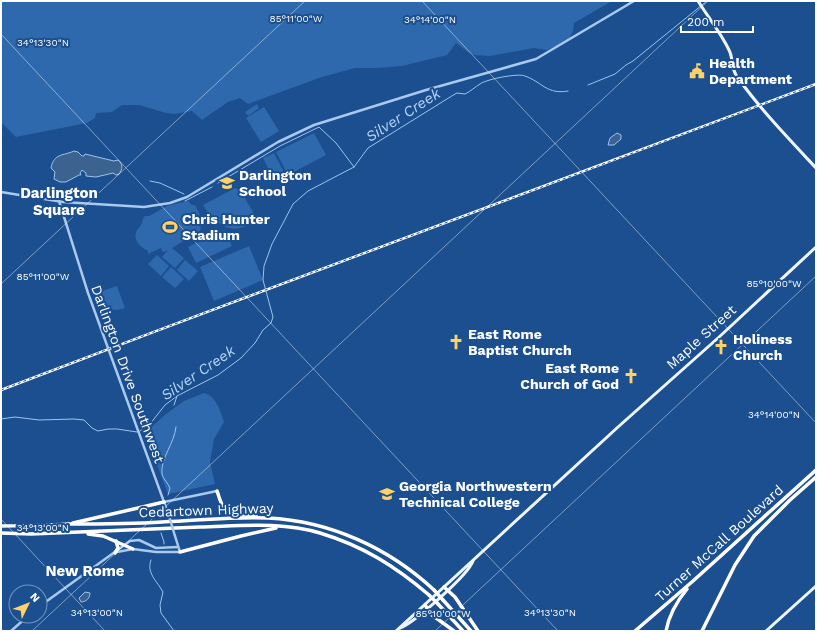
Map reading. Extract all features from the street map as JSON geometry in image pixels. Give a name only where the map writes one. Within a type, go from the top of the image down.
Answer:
[{"type":"highway","name":"Turner McCall Boulevard","points":[[635,631],[816,470]]},
{"type":"highway","name":"Turner McCall Boulevard","points":[[702,631],[735,565],[759,530],[816,477]]},
{"type":"highway","points":[[217,491],[222,506],[231,512],[267,518]]},
{"type":"highway","points":[[66,524],[164,502]]},
{"type":"highway","name":"Cedartown Highway","points":[[1,526],[267,518],[301,521],[322,526],[357,539],[371,545],[402,563],[434,590],[472,631]]},
{"type":"highway","name":"Cedartown Highway","points":[[1,533],[30,534],[253,525],[300,528],[347,542],[367,551],[394,567],[431,596],[463,631]]},
{"type":"highway","points":[[180,552],[283,527]]},
{"type":"highway","points":[[81,532],[103,536],[133,549]]},
{"type":"highway","points":[[114,553],[118,545],[115,540]]},
{"type":"highway","points":[[666,631],[671,615],[681,597],[703,572]]},
{"type":"highway","points":[[444,587],[455,597],[478,631]]},
{"type":"highway","points":[[705,631],[719,598]]},
{"type":"highway","points":[[426,606],[432,615],[454,631]]},
{"type":"main road","points":[[698,1],[729,50],[732,60],[731,66],[737,78],[816,168]]},
{"type":"main road","name":"Maple Street","points":[[473,561],[816,247]]},
{"type":"main road","points":[[426,606],[431,596],[444,587],[473,561]]},
{"type":"main road","points":[[396,631],[448,590],[473,561]]},
{"type":"main road","points":[[766,631],[816,586]]},
{"type":"street","points":[[1,192],[59,201],[144,207],[170,203],[187,197],[278,142],[314,125],[536,59],[634,1]]},
{"type":"street","name":"Darlington Drive Southwest","points":[[59,201],[88,293],[168,513],[180,552]]},
{"type":"street","points":[[164,502],[217,491]]},
{"type":"street","points":[[48,600],[132,541],[139,540],[156,548],[178,547]]},
{"type":"street","points":[[114,553],[133,549],[156,552],[180,552]]},
{"type":"street","points":[[10,631],[18,624]]},
{"type":"shaded area","points":[[1,1],[612,1],[574,23],[573,31],[569,40],[547,50],[534,48],[490,56],[474,55],[456,43],[447,55],[402,66],[355,68],[322,77],[248,104],[240,98],[228,102],[202,120],[192,111],[174,114],[139,105],[122,105],[112,112],[96,113],[95,118],[87,123],[16,137],[1,122]]},
{"type":"shaded area","points":[[257,104],[259,108],[248,116],[245,112]]},
{"type":"shaded area","points":[[264,107],[279,131],[261,142],[246,118]]},
{"type":"shaded area","points":[[314,133],[326,155],[288,175],[276,152]]},
{"type":"shaded area","points":[[617,133],[621,135],[621,139],[614,145],[608,145],[610,138]]},
{"type":"shaded area","points":[[74,151],[78,152],[82,156],[85,154],[114,161],[118,160],[122,165],[121,170],[119,174],[116,175],[113,173],[96,177],[86,176],[86,173],[82,170],[80,173],[81,175],[66,182],[60,182],[54,179],[55,172],[51,168],[54,160],[57,157]]},
{"type":"shaded area","points":[[274,153],[286,176],[275,182],[263,158]]},
{"type":"shaded area","points":[[235,188],[240,190],[256,217],[254,218],[255,221],[247,226],[232,229],[219,224],[213,219],[203,205]]},
{"type":"shaded area","name":"Chris Hunter Stadium","points":[[188,201],[192,205],[195,205],[201,217],[198,222],[201,228],[200,231],[172,248],[184,258],[175,268],[162,257],[168,250],[163,252],[161,248],[148,254],[148,251],[138,243],[135,237],[137,229],[142,224],[145,216],[149,216],[167,206]]},
{"type":"shaded area","points":[[224,230],[232,246],[196,263],[188,247]]},
{"type":"shaded area","points":[[249,246],[263,280],[214,301],[200,267]]},
{"type":"shaded area","points":[[157,255],[169,266],[161,276],[148,264]]},
{"type":"shaded area","points":[[185,260],[198,271],[189,281],[177,270]]},
{"type":"shaded area","points":[[171,267],[184,279],[175,288],[162,277]]},
{"type":"shaded area","points":[[117,286],[125,308],[115,310],[107,308],[100,302],[96,293]]},
{"type":"shaded area","points":[[204,393],[215,400],[224,422],[214,439],[210,462],[215,484],[168,494],[145,433],[166,414],[184,401]]},
{"type":"shaded area","points":[[85,592],[90,593],[89,597],[81,602],[79,598]]},
{"type":"waterway","name":"Silver Creek","points":[[588,85],[615,74],[707,1]]},
{"type":"waterway","name":"Silver Creek","points":[[140,431],[150,424],[165,405],[177,396],[218,375],[241,358],[255,343],[263,330],[271,323],[273,317],[263,280],[264,266],[272,244],[293,204],[308,191],[354,167],[368,148],[455,94],[465,94],[478,85],[489,80],[521,75],[550,90],[561,92],[568,91]]},
{"type":"waterway","points":[[218,183],[280,146],[319,127],[336,143],[354,167]]},
{"type":"waterway","points":[[150,181],[160,183],[184,194]]},
{"type":"waterway","points":[[185,201],[212,187]]},
{"type":"waterway","name":"Silver Creek","points":[[174,405],[177,396]]},
{"type":"waterway","name":"Silver Creek","points":[[1,419],[15,417],[39,420],[74,419],[84,420],[92,428],[98,431],[117,429],[137,432]]},
{"type":"waterway","points":[[168,495],[170,488],[162,474],[162,468],[176,427]]},
{"type":"waterway","points":[[160,518],[161,511]]},
{"type":"waterway","points":[[161,533],[164,544]]},
{"type":"waterway","points":[[151,560],[151,573],[163,592],[160,605],[161,613],[174,631]]},
{"type":"railway","points":[[1,390],[816,84]]},
{"type":"place","name":"Health Department","points":[[697,71]]},
{"type":"place","name":"Darlington School","points":[[227,183]]},
{"type":"place","name":"Chris Hunter Stadium","points":[[170,227]]},
{"type":"place","name":"East Rome Baptist Church","points":[[456,342]]},
{"type":"place","name":"Holiness Church","points":[[721,347]]},
{"type":"place","name":"East Rome Church of God","points":[[631,376]]},
{"type":"place","name":"Georgia Northwestern Technical College","points":[[387,494]]},
{"type":"district","name":"Darlington Square","points":[[59,202]]},
{"type":"district","name":"New Rome","points":[[85,571]]}]
